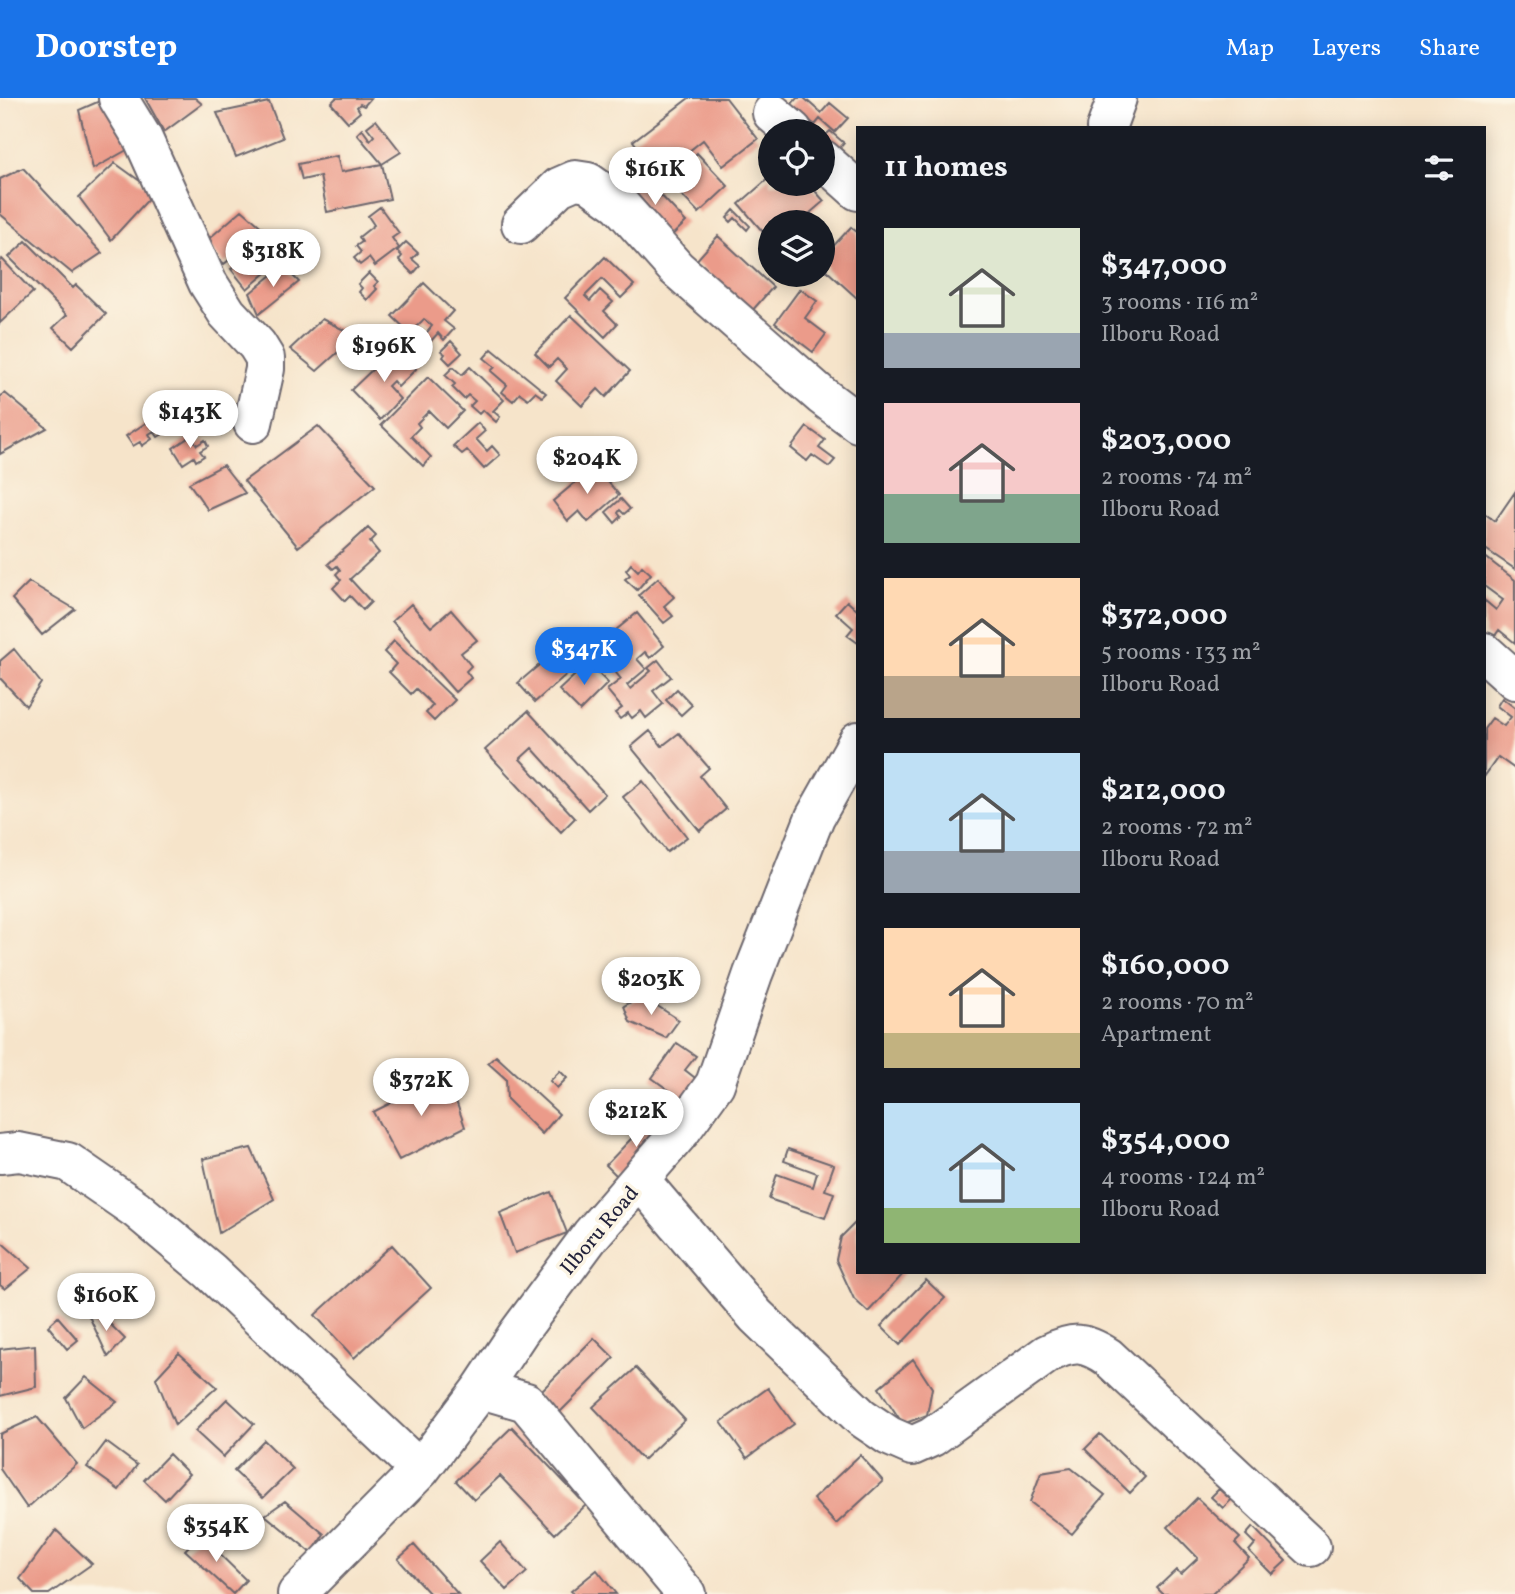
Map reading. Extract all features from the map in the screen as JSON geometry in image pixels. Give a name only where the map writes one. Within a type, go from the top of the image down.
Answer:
[{"type":"street","points":[[118,98],[143,139],[208,283],[227,313],[257,345],[265,358],[253,423]]},
{"type":"street","points":[[1107,126],[1116,98]]},
{"type":"street","points":[[835,171],[856,189]]},
{"type":"street","points":[[521,224],[559,187],[575,180],[587,182],[619,204],[676,268],[822,396],[856,422]]},
{"type":"street","points":[[1486,654],[1515,680]]},
{"type":"street","name":"Ilboru Road","points":[[297,1594],[420,1470],[591,1234],[681,1131],[715,1084],[815,817],[856,745]]},
{"type":"street","points":[[0,1154],[19,1152],[68,1162],[136,1209],[210,1271],[420,1470]]},
{"type":"street","points":[[640,1180],[756,1316],[861,1417],[888,1436],[912,1446],[932,1437],[1046,1354],[1077,1344],[1093,1347],[1108,1357],[1311,1547]]},
{"type":"street","points":[[481,1389],[526,1402],[686,1594]]},
{"type":"building","points":[[145,98],[195,98],[202,104],[164,132]]},
{"type":"building","points":[[336,98],[371,98],[364,106],[360,104],[357,107],[360,112],[348,122],[331,103]]},
{"type":"building","points":[[689,98],[726,98],[758,139],[723,166],[703,140],[659,175],[633,141]]},
{"type":"building","points":[[797,98],[804,98],[821,113],[830,103],[848,118],[835,132],[835,119],[782,115]]},
{"type":"building","points":[[102,100],[134,146],[93,169],[79,110]]},
{"type":"building","points":[[269,102],[283,138],[236,157],[217,113]]},
{"type":"building","points":[[376,120],[401,152],[382,164],[357,134],[362,129],[370,140],[374,136],[367,127]]},
{"type":"building","points":[[835,135],[844,143],[835,154]]},
{"type":"building","points":[[697,153],[728,186],[699,213],[668,181]]},
{"type":"building","points":[[337,156],[341,172],[382,164],[390,199],[327,212],[320,176],[302,180],[298,164]]},
{"type":"building","points":[[115,163],[155,192],[111,240],[79,197]]},
{"type":"building","points":[[23,168],[102,253],[72,273],[0,214],[0,179]]},
{"type":"building","points":[[642,175],[686,222],[668,239],[624,192]]},
{"type":"building","points":[[758,187],[758,196],[820,196],[824,201],[814,210],[758,210],[758,226],[739,204]]},
{"type":"building","points":[[380,207],[399,233],[392,238],[399,248],[375,266],[369,258],[360,265],[354,258],[361,252],[356,246],[362,242],[359,237],[374,225],[368,216]]},
{"type":"building","points":[[242,210],[266,231],[224,264],[205,242]]},
{"type":"building","points":[[734,210],[750,226],[747,230],[735,218],[731,222],[727,218]]},
{"type":"building","points":[[851,227],[856,231],[856,297],[835,278],[835,244]]},
{"type":"building","points":[[718,236],[758,273],[758,287],[773,287],[751,312],[695,262]]},
{"type":"building","points":[[26,241],[73,288],[76,285],[106,314],[73,347],[53,328],[67,315],[9,257]]},
{"type":"building","points":[[406,242],[418,253],[412,259],[420,266],[413,274],[399,260],[402,256],[397,251]]},
{"type":"building","points":[[266,243],[281,260],[247,289],[231,269]]},
{"type":"building","points":[[605,257],[634,285],[621,298],[602,279],[585,296],[590,301],[600,290],[613,302],[604,311],[617,324],[605,337],[565,298]]},
{"type":"building","points":[[2,259],[33,292],[0,323],[0,262]]},
{"type":"building","points":[[283,266],[299,282],[259,314],[250,293]]},
{"type":"building","points":[[369,273],[378,282],[374,286],[377,289],[367,300],[359,292],[362,288],[358,284]]},
{"type":"building","points":[[424,283],[453,311],[444,321],[454,329],[444,340],[438,333],[431,341],[425,335],[432,326],[424,319],[410,333],[392,316]]},
{"type":"building","points":[[800,289],[817,301],[805,318],[826,334],[813,352],[775,323]]},
{"type":"building","points":[[571,315],[630,371],[606,397],[598,389],[582,406],[556,381],[567,369],[557,359],[549,367],[535,353]]},
{"type":"building","points":[[322,319],[356,336],[317,371],[290,349]]},
{"type":"building","points":[[451,341],[462,353],[450,364],[441,351]]},
{"type":"building","points":[[395,348],[416,369],[398,387],[393,381],[388,386],[400,399],[380,420],[351,390]]},
{"type":"building","points":[[492,349],[546,393],[542,397],[535,392],[528,399],[520,393],[513,401],[502,392],[507,385],[491,371],[495,367],[484,358]]},
{"type":"building","points":[[453,367],[462,375],[470,367],[504,400],[493,411],[500,417],[496,422],[483,410],[479,414],[470,406],[475,401],[468,395],[464,399],[452,387],[455,384],[445,375]]},
{"type":"building","points":[[428,377],[463,411],[446,428],[429,411],[417,423],[420,427],[411,436],[431,457],[423,466],[381,425]]},
{"type":"building","points":[[5,393],[47,428],[0,454],[0,397]]},
{"type":"building","points":[[172,406],[179,417],[170,422],[174,427],[158,437],[154,431],[149,434],[152,439],[142,446],[140,442],[133,446],[126,436]]},
{"type":"building","points":[[478,423],[485,431],[476,439],[487,451],[492,446],[500,455],[484,469],[467,450],[462,454],[453,446]]},
{"type":"building","points":[[318,426],[375,486],[298,547],[244,481]]},
{"type":"building","points":[[807,427],[825,440],[819,448],[835,460],[829,467],[812,455],[807,461],[791,448]]},
{"type":"building","points":[[191,436],[197,445],[205,440],[208,446],[200,451],[204,456],[196,461],[194,457],[183,464],[173,448]]},
{"type":"building","points":[[223,465],[245,493],[208,510],[189,483]]},
{"type":"building","points":[[595,466],[619,495],[588,522],[579,511],[568,521],[553,501]]},
{"type":"building","points":[[1515,492],[1515,569],[1486,549],[1486,514],[1495,521]]},
{"type":"building","points":[[621,499],[630,509],[624,514],[620,510],[618,513],[621,517],[615,523],[606,512]]},
{"type":"building","points":[[368,528],[376,536],[370,542],[379,553],[350,579],[371,602],[363,610],[350,596],[345,601],[333,588],[341,580],[336,574],[340,570],[337,566],[333,569],[328,564]]},
{"type":"building","points":[[1486,558],[1515,580],[1515,643],[1499,630],[1492,640],[1486,636],[1486,602],[1496,610],[1503,600],[1486,587]]},
{"type":"building","points":[[631,564],[638,571],[642,566],[651,574],[637,590],[625,579],[630,575],[626,570]]},
{"type":"building","points":[[658,578],[674,597],[664,606],[673,616],[664,623],[639,595]]},
{"type":"building","points":[[29,582],[75,609],[42,635],[12,599]]},
{"type":"building","points":[[847,601],[856,609],[856,642],[847,635],[853,628],[836,613]]},
{"type":"building","points":[[411,604],[431,627],[451,610],[477,640],[461,653],[471,666],[466,671],[471,678],[455,692],[392,621]]},
{"type":"building","points":[[637,613],[664,646],[650,658],[645,652],[637,659],[646,669],[627,685],[630,689],[651,671],[648,668],[658,660],[671,677],[653,691],[663,704],[646,718],[641,711],[632,718],[628,713],[620,719],[615,713],[622,708],[607,690],[621,679],[595,647]]},
{"type":"building","points":[[394,641],[455,700],[434,721],[426,713],[433,705],[416,689],[411,694],[389,672],[396,664],[384,652]]},
{"type":"building","points":[[14,649],[41,683],[26,706],[0,678],[0,661]]},
{"type":"building","points":[[552,654],[568,673],[535,702],[518,683]]},
{"type":"building","points":[[588,663],[608,683],[580,711],[559,690]]},
{"type":"building","points":[[677,689],[692,705],[681,715],[666,700]]},
{"type":"building","points":[[1502,698],[1515,708],[1515,769],[1498,757],[1486,774],[1486,726],[1492,718],[1504,726],[1511,717],[1497,706]]},
{"type":"building","points":[[528,711],[605,794],[588,810],[532,748],[520,759],[575,818],[561,832],[485,750]]},
{"type":"building","points":[[650,731],[662,746],[679,733],[709,768],[700,776],[726,809],[700,831],[631,747]]},
{"type":"building","points":[[643,781],[687,837],[667,852],[623,797]]},
{"type":"building","points":[[642,996],[679,1020],[666,1038],[630,1022],[624,1006]]},
{"type":"building","points":[[677,1043],[696,1056],[685,1070],[699,1081],[684,1101],[652,1078]]},
{"type":"building","points":[[496,1056],[559,1114],[542,1134],[507,1099],[506,1079],[488,1063]]},
{"type":"building","points":[[560,1071],[567,1078],[557,1088],[550,1081]]},
{"type":"building","points":[[447,1075],[465,1127],[399,1160],[373,1112]]},
{"type":"building","points":[[651,1118],[667,1133],[621,1180],[606,1165]]},
{"type":"building","points":[[251,1148],[274,1199],[219,1233],[203,1159]]},
{"type":"building","points":[[788,1149],[834,1165],[825,1190],[834,1193],[825,1218],[769,1199],[777,1174],[813,1187],[817,1173],[784,1161]]},
{"type":"building","points":[[551,1192],[567,1233],[515,1253],[500,1213]]},
{"type":"building","points":[[856,1222],[856,1274],[903,1274],[868,1312],[854,1299],[836,1260],[841,1237]]},
{"type":"building","points":[[0,1241],[31,1268],[5,1289],[0,1285]]},
{"type":"building","points":[[392,1245],[431,1288],[354,1358],[315,1315]]},
{"type":"building","points":[[926,1280],[945,1298],[900,1345],[881,1326]]},
{"type":"building","points":[[94,1308],[125,1339],[108,1357],[88,1314]]},
{"type":"building","points":[[58,1317],[78,1340],[67,1349],[48,1326]]},
{"type":"building","points":[[594,1338],[614,1358],[557,1415],[537,1395]]},
{"type":"building","points":[[35,1345],[36,1387],[0,1396],[0,1349]]},
{"type":"building","points":[[179,1353],[217,1387],[175,1425],[156,1378]]},
{"type":"building","points":[[913,1359],[932,1388],[927,1415],[903,1424],[879,1388]]},
{"type":"building","points":[[636,1368],[685,1420],[643,1460],[593,1407]]},
{"type":"building","points":[[86,1377],[117,1402],[82,1428],[66,1398]]},
{"type":"building","points":[[768,1388],[794,1424],[747,1458],[721,1422]]},
{"type":"building","points":[[227,1399],[254,1424],[223,1457],[195,1431]]},
{"type":"building","points":[[37,1417],[77,1464],[27,1508],[0,1469],[0,1434]]},
{"type":"building","points":[[512,1427],[586,1505],[555,1534],[500,1476],[474,1500],[456,1481]]},
{"type":"building","points":[[1100,1434],[1145,1477],[1130,1493],[1085,1449]]},
{"type":"building","points":[[264,1440],[293,1469],[263,1498],[234,1471]]},
{"type":"building","points":[[106,1442],[137,1465],[119,1490],[87,1467]]},
{"type":"building","points":[[169,1454],[189,1474],[165,1500],[144,1480]]},
{"type":"building","points":[[860,1455],[883,1481],[836,1524],[813,1499]]},
{"type":"building","points":[[1071,1468],[1105,1495],[1072,1534],[1030,1502],[1041,1473]]},
{"type":"building","points":[[1219,1489],[1231,1500],[1223,1508],[1211,1497]]},
{"type":"building","points":[[1197,1498],[1240,1538],[1235,1543],[1249,1558],[1212,1594],[1163,1594],[1157,1588],[1176,1570],[1181,1574],[1198,1558],[1168,1527]]},
{"type":"building","points":[[285,1501],[324,1534],[312,1553],[265,1515]]},
{"type":"building","points":[[1253,1527],[1286,1561],[1272,1574],[1249,1551],[1255,1544],[1246,1535]]},
{"type":"building","points":[[56,1530],[92,1564],[49,1594],[34,1594],[20,1579]]},
{"type":"building","points":[[200,1535],[246,1580],[233,1594],[185,1550]]},
{"type":"building","points":[[500,1542],[527,1572],[507,1590],[480,1561]]},
{"type":"building","points":[[414,1545],[458,1594],[430,1594],[398,1559]]},
{"type":"building","points":[[597,1570],[616,1594],[574,1594],[571,1591]]}]
